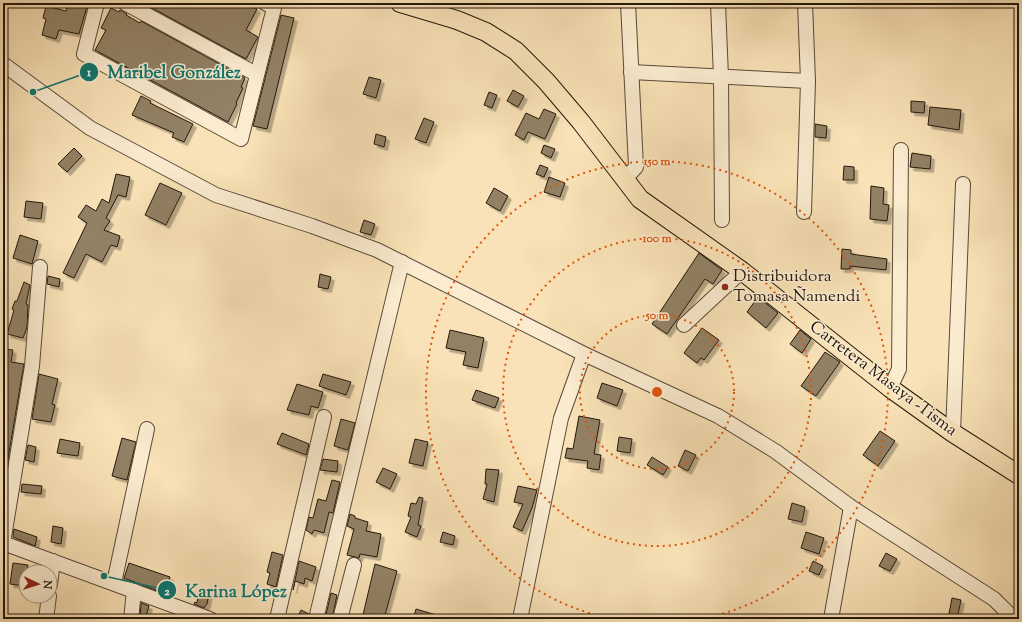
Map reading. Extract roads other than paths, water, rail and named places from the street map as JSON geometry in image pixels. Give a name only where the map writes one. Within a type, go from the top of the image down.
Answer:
[{"type":"main road","name":"Carretera Masaya -Tisma","points":[[400,3],[451,18],[486,32],[516,51],[546,81],[581,122],[640,199],[742,271],[890,388],[953,433],[1019,476]]},
{"type":"street","points":[[97,3],[84,54],[237,138],[242,137],[256,74],[274,8],[265,3]]},
{"type":"street","points":[[125,3],[256,74]]},
{"type":"street","points":[[624,180],[636,167],[628,3]]},
{"type":"street","points":[[718,3],[721,76],[722,220]]},
{"type":"street","points":[[804,212],[808,81],[805,3]]},
{"type":"street","points":[[3,64],[90,128],[216,195],[312,226],[377,250],[584,354],[718,416],[775,451],[851,507],[994,599],[1014,619]]},
{"type":"street","points":[[631,72],[808,81]]},
{"type":"street","points":[[890,388],[899,369],[901,150]]},
{"type":"street","points":[[953,433],[963,184]]},
{"type":"street","points":[[316,619],[402,262]]},
{"type":"street","points":[[40,266],[32,366],[3,543],[210,619]]},
{"type":"street","points":[[684,325],[742,271]]},
{"type":"street","points":[[520,619],[561,418],[584,354]]},
{"type":"street","points":[[277,619],[324,417]]},
{"type":"street","points":[[114,583],[147,429]]},
{"type":"street","points":[[830,619],[851,507]]},
{"type":"street","points":[[340,619],[354,565]]},
{"type":"street","points":[[131,619],[134,591]]},
{"type":"street","points":[[46,619],[48,604]]},
{"type":"place","name":"Maribel González","points":[[33,92]]},
{"type":"place","name":"Distribuidora Tomasa Ñamendi","points":[[725,287]]},
{"type":"place","name":"Karina López","points":[[104,576]]}]
